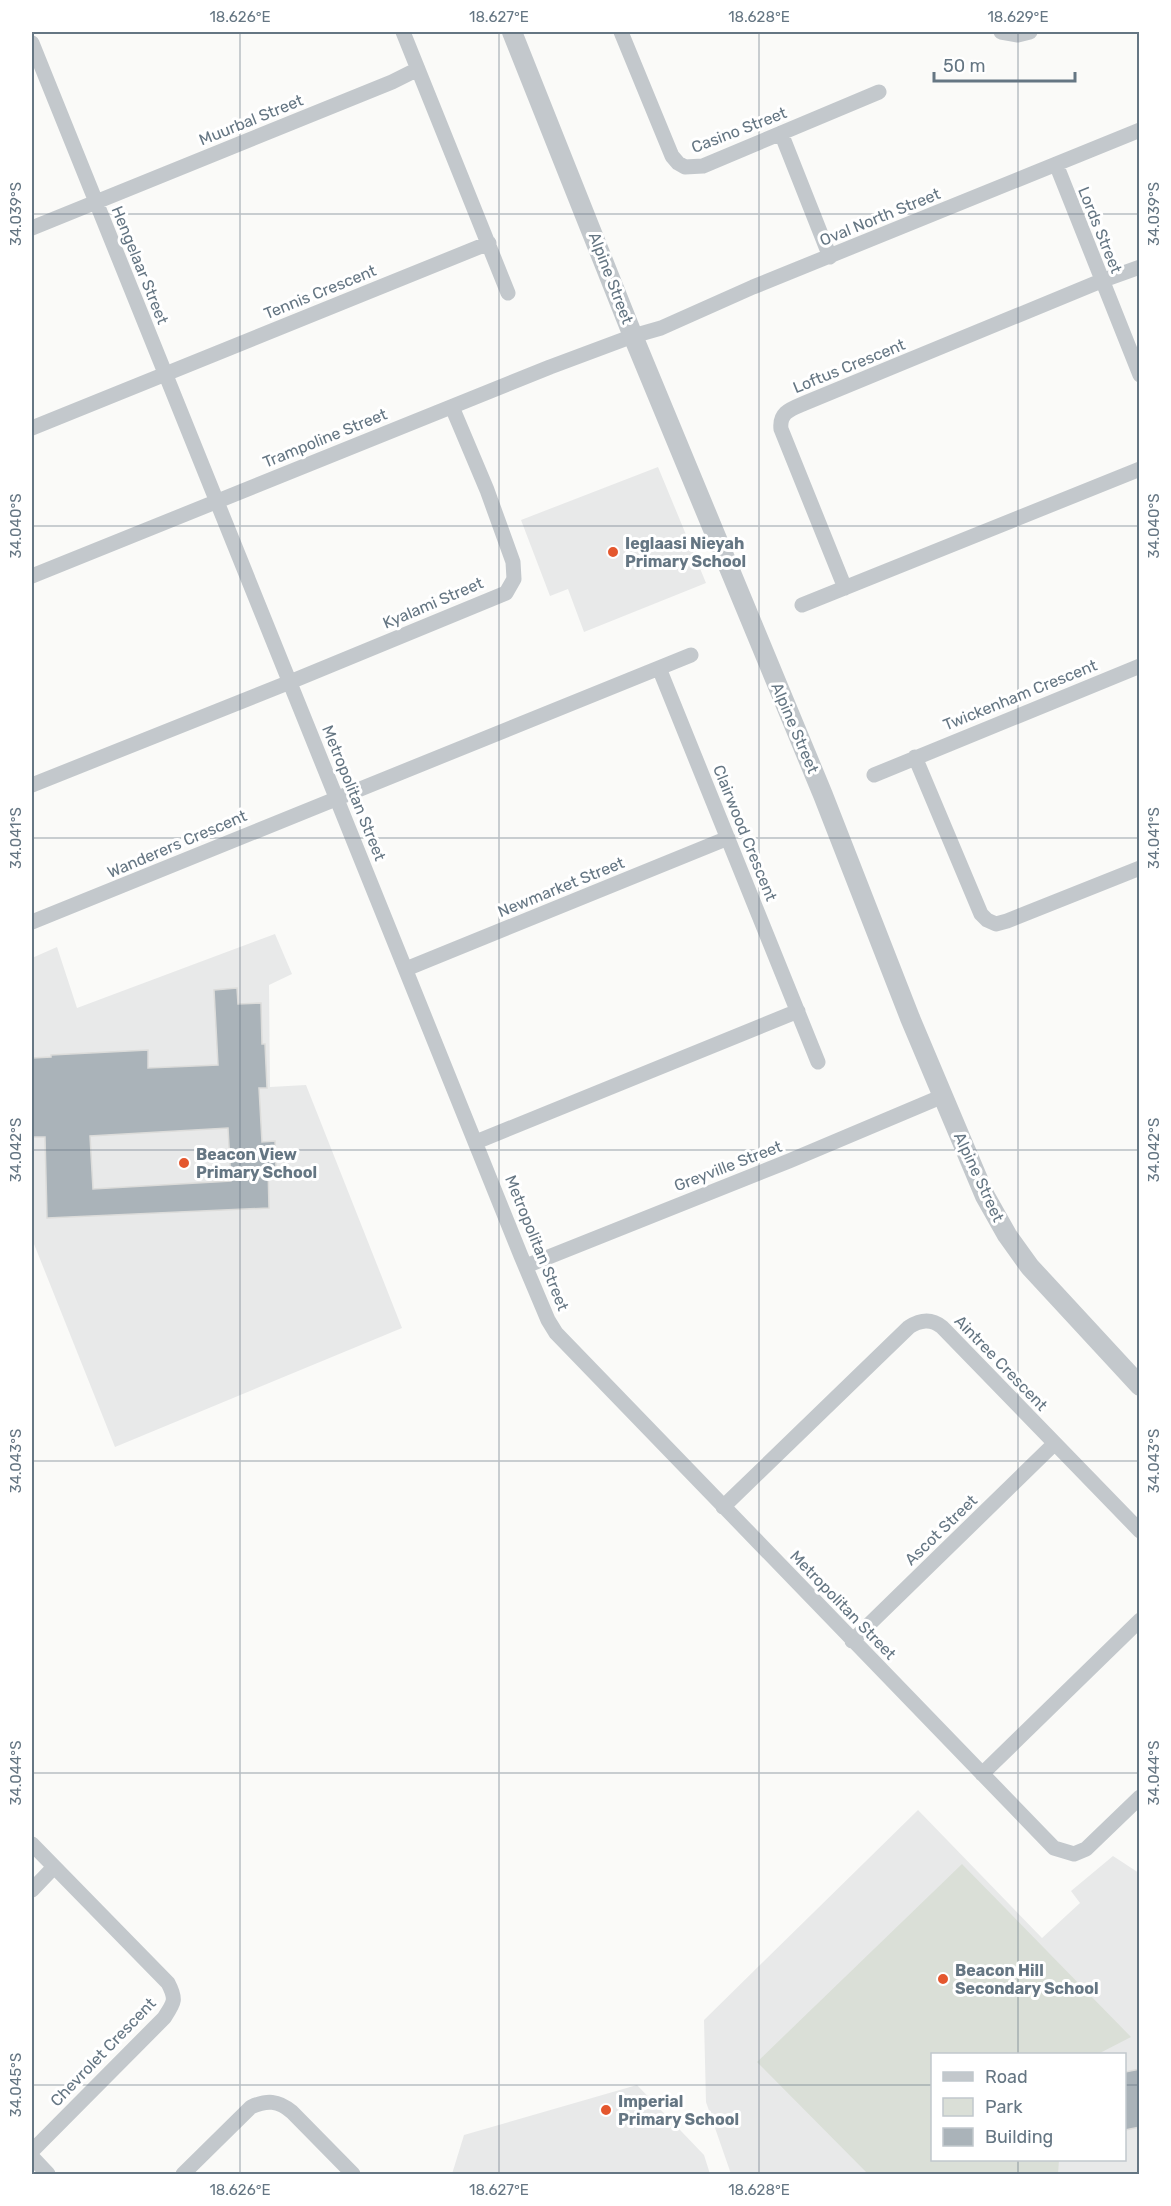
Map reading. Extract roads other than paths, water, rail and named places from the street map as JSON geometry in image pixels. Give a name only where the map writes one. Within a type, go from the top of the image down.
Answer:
[{"type":"street","points":[[403,32],[508,293]]},
{"type":"street","name":"Alpine Street","points":[[512,32],[633,336],[823,795],[910,1018],[985,1196],[1018,1251],[1042,1282],[1140,1386]]},
{"type":"street","name":"Casino Street","points":[[621,32],[672,156],[678,163],[693,168],[703,166],[879,93]]},
{"type":"street","points":[[1000,32],[1018,35],[1030,32]]},
{"type":"street","name":"Hengelaar Street","points":[[32,43],[216,501]]},
{"type":"street","name":"Muurbal Street","points":[[32,228],[381,87],[418,69]]},
{"type":"street","name":"Oval North Street","points":[[633,336],[661,328],[753,287],[1140,130]]},
{"type":"street","points":[[781,133],[830,257]]},
{"type":"street","name":"Lords Street","points":[[1056,164],[1140,375]]},
{"type":"street","name":"Tennis Crescent","points":[[32,428],[489,243]]},
{"type":"street","points":[[1101,281],[1140,267]]},
{"type":"street","name":"Loftus Crescent","points":[[845,588],[781,429],[780,420],[783,414],[1101,281]]},
{"type":"street","name":"Trampoline Street","points":[[32,576],[550,366],[633,336]]},
{"type":"street","name":"Kyalami Street","points":[[290,682],[506,592],[514,579],[513,562],[487,490],[452,407]]},
{"type":"street","points":[[802,605],[1140,469]]},
{"type":"street","name":"Metropolitan Street","points":[[216,501],[548,1320],[556,1334],[1054,1848],[1068,1854],[1081,1852],[1140,1797]]},
{"type":"street","points":[[337,797],[691,656]]},
{"type":"street","name":"Twickenham Crescent","points":[[874,775],[1140,666]]},
{"type":"street","name":"Clairwood Crescent","points":[[659,668],[818,1062]]},
{"type":"street","points":[[32,784],[290,682]]},
{"type":"street","points":[[915,757],[963,875],[981,914],[987,920],[996,924],[1007,921],[1140,868]]},
{"type":"street","name":"Wanderers Crescent","points":[[32,922],[337,797]]},
{"type":"street","name":"Newmarket Street","points":[[406,969],[728,838]]},
{"type":"street","points":[[476,1142],[798,1011]]},
{"type":"street","name":"Greyville Street","points":[[526,1266],[789,1161],[943,1096]]},
{"type":"street","name":"Aintree Crescent","points":[[723,1507],[909,1327],[921,1321],[936,1322],[942,1327],[1140,1532]]},
{"type":"street","name":"Ascot Street","points":[[852,1641],[1054,1444]]},
{"type":"street","points":[[982,1774],[1140,1620]]},
{"type":"street","name":"Chevrolet Crescent","points":[[32,1844],[168,1983],[173,1993],[174,2004],[164,2018],[32,2151]]},
{"type":"street","points":[[32,1890],[54,1868]]},
{"type":"street","points":[[183,2175],[251,2107],[272,2102],[283,2104],[292,2112],[353,2175]]},
{"type":"street","points":[[32,2157],[48,2175]]},
{"type":"place","name":"Ieglaasi Nieyah Primary School","points":[[613,552]]},
{"type":"place","name":"Beacon View Primary School","points":[[184,1163]]},
{"type":"place","name":"Beacon Hill Secondary School","points":[[943,1979]]},
{"type":"place","name":"Imperial Primary School","points":[[606,2110]]}]
